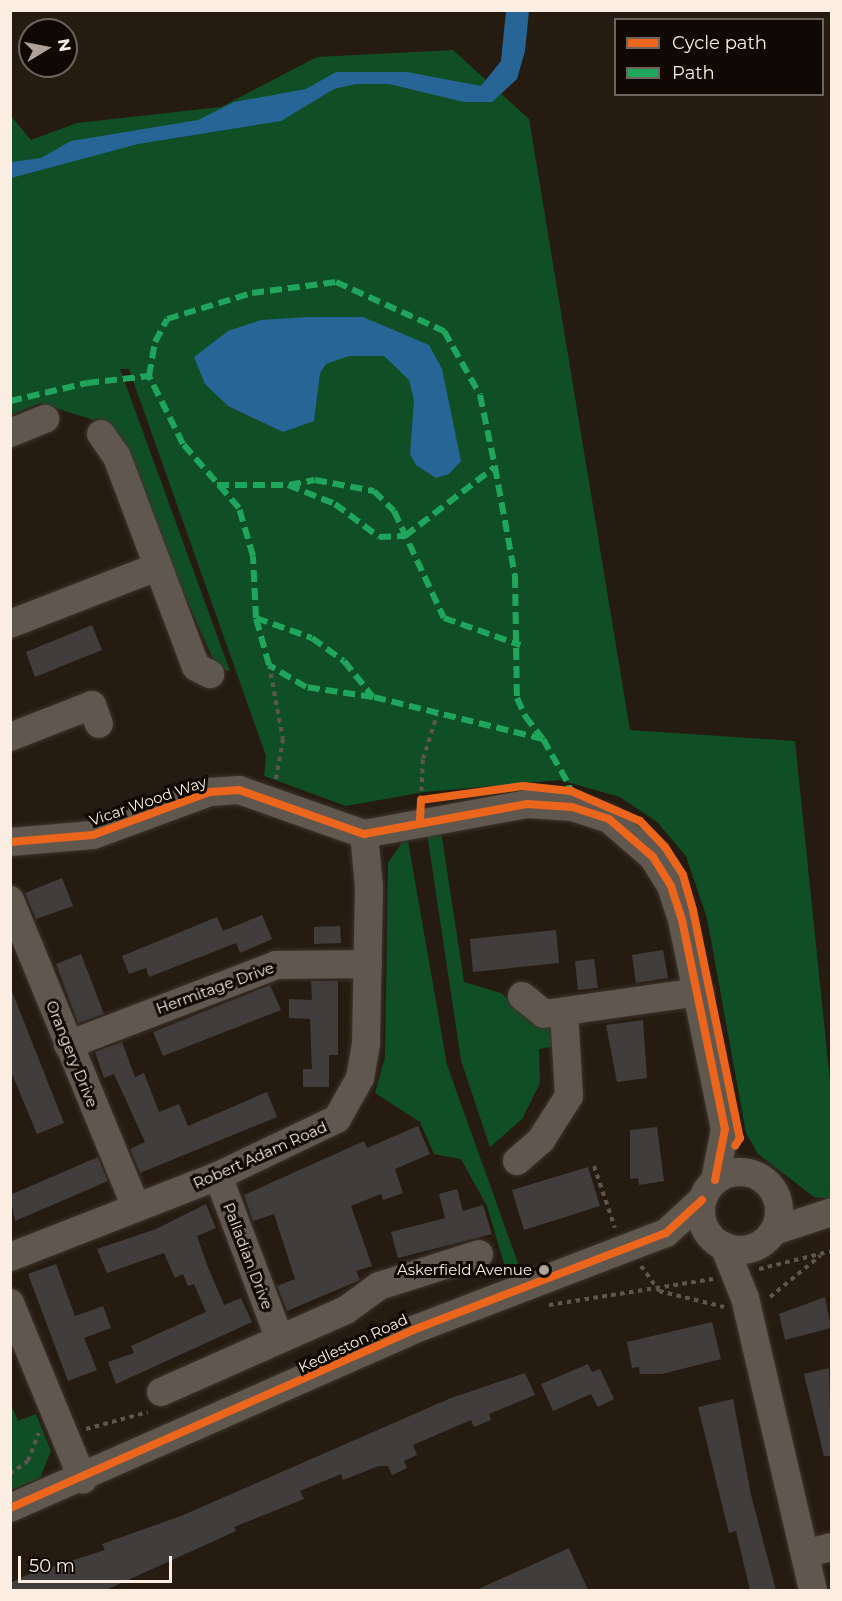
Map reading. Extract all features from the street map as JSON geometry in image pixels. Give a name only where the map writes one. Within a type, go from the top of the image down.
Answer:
[{"type":"street","points":[[10,433],[45,419]]},
{"type":"street","points":[[100,434],[117,457],[196,667],[210,674]]},
{"type":"street","points":[[10,624],[157,567]]},
{"type":"street","points":[[10,737],[92,705],[99,724]]},
{"type":"street","name":"Vicar Wood Way","points":[[10,842],[93,835],[210,792],[239,790],[272,798],[364,834]]},
{"type":"street","points":[[364,834],[424,806],[527,804],[572,807],[609,819],[653,857],[671,886],[699,992],[725,1129],[765,1184],[779,1212],[753,1280]]},
{"type":"street","name":"Robert Adam Road","points":[[10,1257],[218,1176],[321,1131],[351,1101],[366,1043],[368,963],[364,834]]},
{"type":"street","name":"Orangery Drive","points":[[10,900],[136,1207]]},
{"type":"street","name":"Hermitage Drive","points":[[68,1045],[276,965],[368,963]]},
{"type":"street","points":[[522,996],[544,1014],[564,1013],[699,992]]},
{"type":"street","points":[[517,1161],[542,1140],[569,1096],[568,1041],[564,1013]]},
{"type":"street","points":[[725,1129],[709,1190],[704,1227],[753,1280],[818,1550],[813,1590]]},
{"type":"street","points":[[709,1190],[736,1172],[828,1212],[753,1280]]},
{"type":"street","name":"Palladian Drive","points":[[218,1176],[278,1335]]},
{"type":"street","name":"Kedleston Road","points":[[10,1508],[83,1480],[413,1330],[666,1233],[709,1190]]},
{"type":"street","points":[[666,1233],[719,1244]]},
{"type":"street","points":[[161,1399],[278,1335],[346,1310],[380,1286],[479,1254]]},
{"type":"street","points":[[10,1303],[83,1480]]},
{"type":"path","points":[[269,665],[283,739],[272,798]]},
{"type":"path","points":[[424,806],[423,759],[437,715]]},
{"type":"path","points":[[594,1166],[618,1237]]},
{"type":"path","points":[[535,1308],[753,1280],[831,1251]]},
{"type":"path","points":[[753,1280],[762,1303],[822,1254]]},
{"type":"path","points":[[659,1291],[753,1280]]},
{"type":"path","points":[[10,1474],[28,1461],[34,1434],[45,1431],[54,1442],[161,1399]]},
{"type":"green space","points":[[453,50],[529,119],[630,730],[795,741],[831,1091],[831,1199],[814,1197],[758,1154],[746,1133],[707,918],[686,856],[657,822],[620,797],[560,780],[424,792],[346,806],[264,776],[266,756],[129,369],[120,369],[230,671],[217,668],[109,425],[40,403],[11,415],[11,116],[31,140],[77,123],[221,107],[317,57]]},
{"type":"green space","points":[[441,831],[464,982],[501,993],[532,1020],[554,1030],[557,1046],[539,1049],[540,1083],[522,1119],[490,1147],[461,1060],[427,833]]},
{"type":"green space","points":[[407,835],[447,1065],[519,1266],[506,1270],[487,1206],[461,1159],[434,1154],[420,1122],[375,1093],[385,1057],[388,863]]},
{"type":"green space","points":[[10,1402],[18,1421],[36,1414],[51,1451],[40,1478],[11,1490]]},
{"type":"water","points":[[506,11],[529,11],[525,51],[517,79],[492,102],[464,102],[389,84],[356,84],[334,89],[281,121],[138,144],[11,178],[11,162],[41,158],[71,141],[198,120],[234,102],[306,89],[336,72],[407,72],[481,86],[501,61]]},
{"type":"water","points":[[363,317],[429,345],[442,369],[461,461],[449,474],[436,478],[416,465],[410,454],[414,400],[409,380],[384,356],[349,356],[326,364],[320,373],[314,421],[283,432],[228,406],[205,384],[194,357],[228,331],[261,320]]},
{"type":"building","points":[[92,625],[102,650],[35,677],[26,652]]},
{"type":"building","points":[[62,878],[73,906],[36,919],[25,893]]},
{"type":"building","points":[[262,915],[272,939],[240,953],[236,943],[149,977],[146,968],[129,974],[122,956],[217,917],[223,931]]},
{"type":"building","points":[[340,926],[341,943],[314,944],[314,927]]},
{"type":"building","points":[[556,930],[559,963],[473,972],[470,939]]},
{"type":"building","points":[[663,950],[668,978],[636,983],[632,955]]},
{"type":"building","points":[[81,954],[104,1014],[78,1023],[56,964]]},
{"type":"building","points":[[594,959],[598,988],[578,990],[575,961]]},
{"type":"building","points":[[311,981],[338,981],[338,1055],[329,1055],[329,1087],[303,1087],[303,1069],[312,1069],[310,1019],[289,1018],[289,999],[312,1000]]},
{"type":"building","points":[[270,985],[281,1010],[163,1056],[153,1032]]},
{"type":"building","points":[[11,989],[64,1123],[37,1134],[10,1069]]},
{"type":"building","points":[[643,1020],[647,1078],[617,1082],[606,1025]]},
{"type":"building","points":[[122,1042],[135,1077],[144,1073],[159,1112],[179,1104],[188,1126],[267,1092],[277,1117],[140,1173],[130,1149],[145,1142],[114,1074],[104,1078],[95,1052]]},
{"type":"building","points":[[418,1126],[430,1154],[395,1169],[403,1193],[383,1200],[381,1194],[351,1206],[372,1266],[356,1271],[360,1280],[287,1311],[277,1286],[295,1279],[274,1214],[253,1221],[244,1195],[364,1141],[367,1148]]},
{"type":"building","points":[[657,1127],[664,1181],[639,1185],[638,1178],[630,1179],[630,1130]]},
{"type":"building","points":[[98,1157],[108,1181],[15,1221],[10,1195]]},
{"type":"building","points":[[588,1167],[600,1206],[524,1230],[512,1190]]},
{"type":"building","points":[[457,1189],[463,1211],[483,1205],[492,1234],[398,1258],[391,1232],[445,1218],[439,1194]]},
{"type":"building","points":[[206,1204],[216,1228],[197,1236],[207,1265],[224,1305],[241,1298],[252,1322],[116,1384],[108,1362],[134,1353],[131,1346],[206,1312],[194,1284],[188,1286],[183,1274],[175,1278],[164,1253],[107,1273],[97,1249],[156,1229]]},
{"type":"building","points":[[56,1264],[75,1316],[103,1306],[111,1328],[84,1338],[97,1370],[68,1381],[28,1274]]},
{"type":"building","points":[[825,1297],[831,1328],[785,1340],[779,1314]]},
{"type":"building","points":[[712,1322],[721,1359],[662,1374],[640,1374],[639,1367],[632,1368],[627,1342]]},
{"type":"building","points":[[588,1364],[592,1372],[600,1369],[614,1399],[598,1407],[591,1394],[553,1411],[541,1384]]},
{"type":"building","points":[[829,1368],[831,1456],[824,1456],[804,1374]]},
{"type":"building","points":[[525,1373],[535,1395],[489,1414],[491,1420],[474,1427],[471,1420],[413,1445],[417,1455],[404,1461],[407,1468],[392,1475],[388,1466],[379,1466],[343,1480],[341,1474],[300,1491],[304,1499],[234,1527],[236,1531],[106,1590],[10,1590],[10,1583],[27,1575],[105,1550],[102,1544],[181,1516],[451,1398]]},
{"type":"building","points":[[733,1399],[751,1495],[776,1590],[750,1590],[736,1531],[729,1533],[698,1407]]},
{"type":"building","points":[[569,1548],[588,1590],[476,1590],[534,1564]]},
{"type":"marked path","points":[[543,739],[373,697],[306,687],[269,665],[256,618],[253,556],[239,508],[183,444],[149,376],[155,342],[167,319],[252,293],[336,282],[444,331],[480,395],[495,467],[515,576],[517,698],[525,716],[543,739],[569,785],[571,795]]},
{"type":"marked path","points":[[10,401],[87,383],[149,376]]},
{"type":"marked path","points":[[217,485],[288,485],[335,504],[379,537],[405,536],[495,467]]},
{"type":"marked path","points":[[289,485],[315,480],[374,491],[394,511],[444,618],[520,645]]},
{"type":"marked path","points":[[256,618],[312,638],[344,661],[373,697]]},
{"type":"cycle path","points":[[420,820],[421,800],[523,786],[571,791],[640,821],[665,847],[683,875],[693,910],[740,1138],[735,1146]]},
{"type":"cycle path","points":[[10,842],[93,835],[210,792],[239,790],[364,834],[527,804],[572,807],[609,819],[653,857],[671,886],[682,920],[725,1129],[715,1180]]},
{"type":"cycle path","points":[[10,1508],[413,1330],[666,1233],[702,1200]]},
{"type":"place","name":"Askerfield Avenue","points":[[544,1270]]}]
